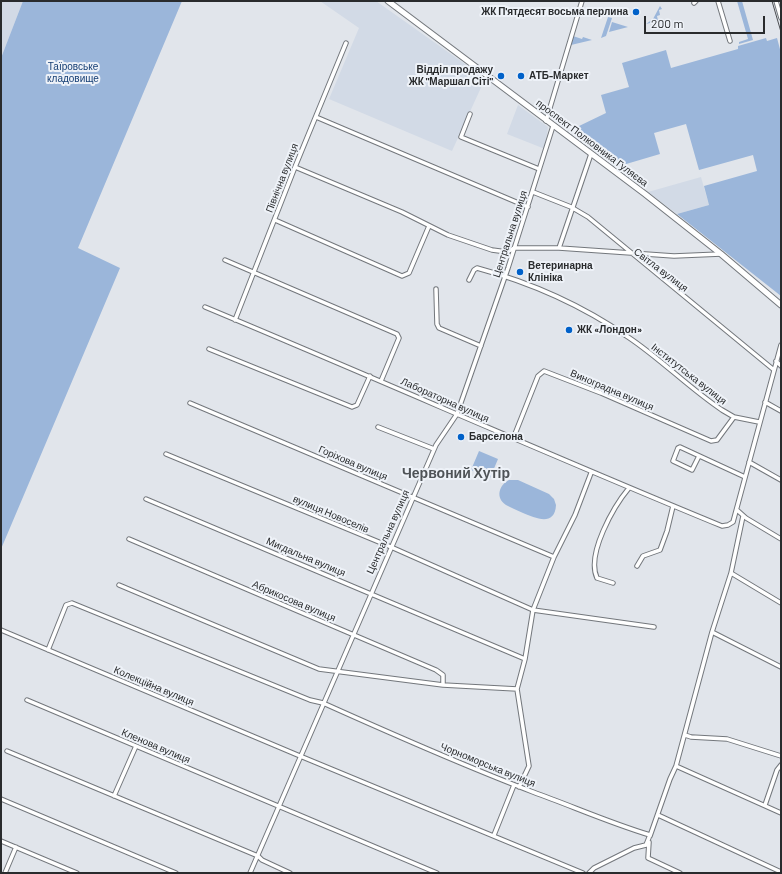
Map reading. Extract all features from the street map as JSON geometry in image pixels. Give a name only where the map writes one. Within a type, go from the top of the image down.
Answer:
[{"type":"main road","name":"проспект Полковника Гуляєва","points":[[388,1],[721,254],[781,305]]},
{"type":"street","points":[[546,121],[582,1]]},
{"type":"street","points":[[718,1],[730,41]]},
{"type":"street","points":[[776,1],[781,18]]},
{"type":"street","name":"Північна вулиця","points":[[234,320],[346,43]]},
{"type":"street","points":[[470,114],[461,137],[539,169]]},
{"type":"street","points":[[316,117],[528,207]]},
{"type":"street","name":"Центральна вулиця","points":[[250,873],[352,634],[434,449],[447,426],[457,414],[533,192],[553,126]]},
{"type":"street","points":[[559,248],[590,154]]},
{"type":"street","name":"Світла вулиця","points":[[295,167],[402,212],[428,226],[492,250],[507,252],[514,248],[559,248],[631,254],[774,370]]},
{"type":"street","points":[[533,192],[572,207],[588,217],[631,254],[674,256],[721,254]]},
{"type":"street","points":[[275,220],[404,276],[409,273],[428,226]]},
{"type":"street","points":[[225,260],[397,334],[399,338],[381,381]]},
{"type":"street","name":"Інститутська вулиця","points":[[469,280],[474,270],[477,268],[505,276],[573,306],[628,337],[714,404],[734,417],[759,422]]},
{"type":"street","points":[[436,289],[437,324],[439,328],[481,346]]},
{"type":"street","name":"Лабораторна вулиця","points":[[205,307],[370,376],[591,473],[722,526],[733,522],[737,510]]},
{"type":"street","points":[[781,345],[759,422],[737,510],[743,516],[781,539]]},
{"type":"street","points":[[209,349],[352,407],[357,405],[370,376]]},
{"type":"street","points":[[776,361],[781,366]]},
{"type":"street","name":"Виноградна вулиця","points":[[513,439],[538,376],[544,371],[601,393],[711,442],[717,440],[734,417]]},
{"type":"street","points":[[765,402],[781,411]]},
{"type":"street","name":"Горіхова вулиця","points":[[190,403],[554,557]]},
{"type":"street","points":[[378,427],[434,449]]},
{"type":"street","points":[[699,456],[692,470],[673,462],[679,447],[699,456],[745,477]]},
{"type":"street","name":"вулиця Новоселів","points":[[166,454],[391,547],[533,610],[654,627]]},
{"type":"street","points":[[749,462],[781,480]]},
{"type":"street","points":[[519,787],[529,766],[517,689],[525,659],[533,610],[554,557],[575,515],[591,473]]},
{"type":"street","points":[[614,583],[597,578],[594,561],[613,509],[629,488]]},
{"type":"street","name":"Мигдальна вулиця","points":[[146,499],[525,659]]},
{"type":"street","points":[[638,566],[643,556],[660,550],[667,531],[673,506]]},
{"type":"street","points":[[590,873],[594,868],[634,848],[646,845],[678,767],[712,632],[731,573],[743,516]]},
{"type":"street","name":"Абрикосова вулиця","points":[[129,539],[436,670],[443,675],[443,685]]},
{"type":"street","points":[[731,573],[781,603]]},
{"type":"street","points":[[119,585],[319,669],[443,685],[517,689]]},
{"type":"street","name":"Чорноморська вулиця","points":[[48,650],[66,605],[69,603],[310,700],[323,703],[428,750],[519,787],[617,825],[650,835]]},
{"type":"street","name":"Колекційна вулиця","points":[[1,630],[583,873]]},
{"type":"street","points":[[712,632],[781,666]]},
{"type":"street","name":"Кленова вулиця","points":[[26,700],[437,873]]},
{"type":"street","points":[[685,735],[691,737],[727,739],[781,756]]},
{"type":"street","points":[[114,796],[136,746]]},
{"type":"street","points":[[6,750],[258,856],[262,860],[290,873]]},
{"type":"street","points":[[765,805],[777,770],[781,765]]},
{"type":"street","points":[[678,767],[781,812]]},
{"type":"street","points":[[494,835],[514,785]]},
{"type":"street","points":[[1,799],[176,873]]},
{"type":"street","points":[[658,815],[781,872]]},
{"type":"street","points":[[650,835],[648,858],[680,873]]},
{"type":"street","points":[[1,841],[66,871],[77,873]]},
{"type":"street","points":[[5,873],[16,847]]},
{"type":"shaded area","points":[[1,1],[23,1],[1,58]]},
{"type":"shaded area","points":[[320,1],[376,1],[486,79],[452,151],[329,99],[359,28]]},
{"type":"shaded area","points":[[518,105],[548,127],[545,149],[507,134]]},
{"type":"shaded area","points":[[701,177],[709,205],[677,214],[648,192]]},
{"type":"green space","name":"Таїровське кладовище","points":[[23,1],[182,1],[78,248],[120,268],[1,549],[1,58]]},
{"type":"green space","points":[[737,1],[742,1],[753,40],[739,44],[739,42],[748,39]]},
{"type":"green space","points":[[660,6],[662,9],[659,10],[660,15],[657,16],[658,21],[646,24],[653,19]]},
{"type":"green space","points":[[608,17],[612,18],[606,36],[601,38]]},
{"type":"green space","points":[[612,22],[628,27],[609,32]]},
{"type":"green space","points":[[573,36],[582,39],[583,37],[592,40],[571,45]]},
{"type":"green space","points":[[766,38],[767,41],[777,38],[781,53],[781,296],[677,214],[709,205],[704,186],[757,171],[753,155],[699,170],[686,124],[654,133],[660,154],[616,167],[573,134],[577,127],[606,113],[601,95],[629,87],[622,63],[666,50],[671,68],[738,49],[738,46]]},
{"type":"green space","points":[[479,451],[498,459],[490,478],[471,470]]},
{"type":"green space","points":[[509,480],[518,480],[549,494],[554,499],[556,505],[555,512],[552,516],[548,519],[533,517],[506,505],[500,499],[499,495],[503,485]]},
{"type":"tram line","points":[[772,1],[781,32]]},
{"type":"place","name":"ЖК П'ятдесят восьма перлина","points":[[636,12]]},
{"type":"place","name":"Відділ продажу ЖК \"Маршал Сіті\"","points":[[501,76]]},
{"type":"place","name":"АТБ-Маркет","points":[[521,76]]},
{"type":"place","name":"Ветеринарна Клініка","points":[[520,272]]},
{"type":"place","name":"ЖК «Лондон»","points":[[569,330]]},
{"type":"place","name":"Барселона","points":[[461,437]]},
{"type":"district","name":"Червоний Хутір","points":[[456,473]]}]
